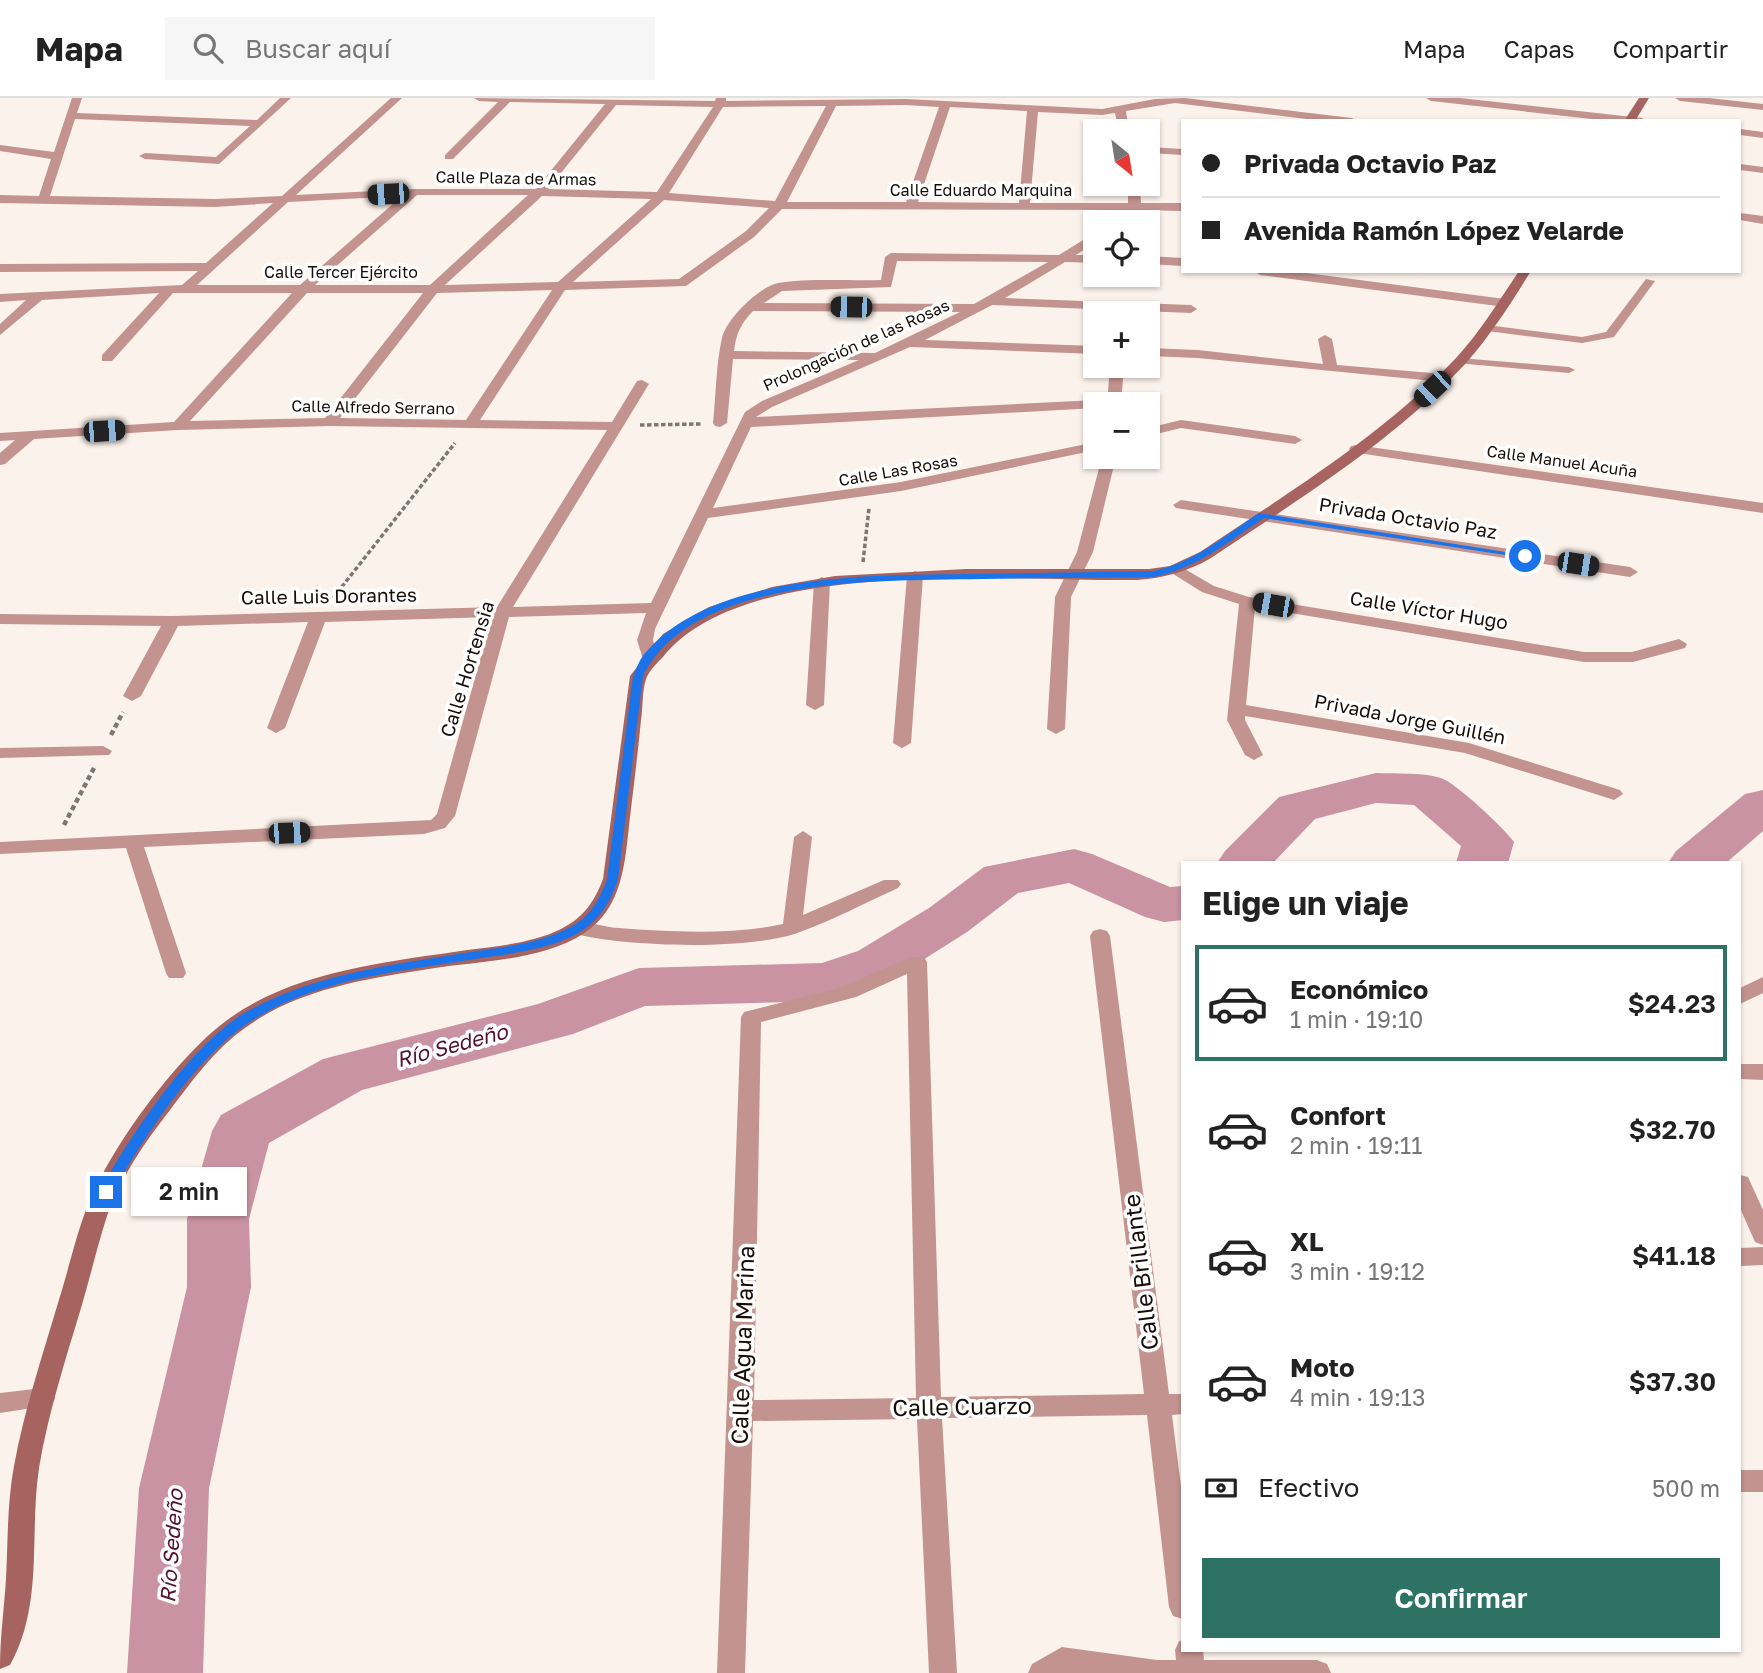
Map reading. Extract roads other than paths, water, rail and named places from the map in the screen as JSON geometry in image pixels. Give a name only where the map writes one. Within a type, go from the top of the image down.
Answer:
[{"type":"main road","points":[[1634,119],[1644,98]]},
{"type":"main road","points":[[0,1657],[17,1614],[23,1490],[43,1398],[97,1211],[114,1172],[135,1141],[212,1044],[247,1017],[316,985],[532,946],[578,928],[601,905],[613,879],[638,676],[649,655],[672,634],[715,610],[740,600],[822,582],[915,576],[1153,574],[1177,569],[1262,515],[1396,420],[1460,361],[1487,328],[1524,273]]},
{"type":"street","points":[[43,201],[77,98]]},
{"type":"street","points":[[145,156],[219,161],[286,98]]},
{"type":"street","points":[[107,358],[178,289],[209,267],[397,98]]},
{"type":"street","points":[[479,98],[945,106],[960,102],[1033,110],[1087,112],[1120,110],[1175,100],[1335,119]]},
{"type":"street","points":[[1077,98],[1087,112]]},
{"type":"street","points":[[1431,98],[1625,119]]},
{"type":"street","points":[[1680,98],[1763,107]]},
{"type":"street","points":[[449,157],[508,99]]},
{"type":"street","points":[[329,422],[433,289],[539,192],[615,99]]},
{"type":"street","points":[[469,426],[561,286],[660,196],[720,101]]},
{"type":"street","points":[[779,205],[829,102]]},
{"type":"street","points":[[911,206],[945,106]]},
{"type":"street","points":[[1024,207],[1033,110]]},
{"type":"street","points":[[1120,110],[1122,119]]},
{"type":"street","points":[[71,116],[259,123]]},
{"type":"street","points":[[1741,132],[1763,135]]},
{"type":"street","points":[[0,148],[57,156]]},
{"type":"street","points":[[1160,151],[1181,152]]},
{"type":"street","points":[[1741,167],[1763,170]]},
{"type":"street","points":[[178,426],[301,291],[414,192]]},
{"type":"street","name":"Calle Plaza de Armas","points":[[0,200],[215,203],[414,192],[539,192],[660,196],[779,205]]},
{"type":"street","points":[[1130,210],[1134,207],[1137,196]]},
{"type":"street","name":"Calle Eduardo Marquina","points":[[779,205],[1181,207]]},
{"type":"street","name":"Calle Tercer Ejército","points":[[0,298],[178,289],[301,291],[682,283],[750,234],[779,205]]},
{"type":"street","points":[[1741,217],[1763,220]]},
{"type":"street","name":"Prolongación de las Rosas","points":[[649,655],[647,629],[750,415],[767,404],[910,343],[977,309],[1083,245]]},
{"type":"street","points":[[720,423],[729,336],[738,319],[750,307],[779,287],[887,284],[891,257],[1083,258]]},
{"type":"street","points":[[1160,260],[1181,261]]},
{"type":"street","points":[[0,268],[209,267]]},
{"type":"street","points":[[1275,273],[1504,303]]},
{"type":"street","points":[[0,331],[40,295]]},
{"type":"street","points":[[991,300],[1191,309]]},
{"type":"street","points":[[750,307],[977,309]]},
{"type":"street","points":[[1325,339],[1331,368]]},
{"type":"street","points":[[910,343],[1083,350]]},
{"type":"street","points":[[1160,352],[1444,378]]},
{"type":"street","points":[[725,355],[879,357]]},
{"type":"street","name":"Calle Hortensia","points":[[133,842],[424,828],[438,824],[446,816],[502,612],[642,384]]},
{"type":"street","points":[[747,423],[1083,405]]},
{"type":"street","name":"Calle Alfredo Serrano","points":[[0,438],[178,426],[329,422],[618,426]]},
{"type":"street","points":[[1160,429],[1181,424],[1295,440]]},
{"type":"street","points":[[0,461],[29,436]]},
{"type":"street","name":"Calle Las Rosas","points":[[704,514],[871,494],[1083,449]]},
{"type":"street","name":"Calle Manuel Acuña","points":[[1356,449],[1763,508]]},
{"type":"street","points":[[1056,729],[1063,597],[1086,552],[1106,469]]},
{"type":"street","name":"Privada Octavio Paz","points":[[1181,505],[1630,572]]},
{"type":"street","name":"Calle Víctor Hugo","points":[[1177,569],[1208,589],[1247,601],[1584,657],[1633,657],[1679,644]]},
{"type":"street","points":[[902,743],[915,576]]},
{"type":"street","points":[[815,705],[822,582]]},
{"type":"street","points":[[1247,601],[1236,720],[1254,755]]},
{"type":"street","name":"Calle Luis Dorantes","points":[[0,619],[172,621],[659,608]]},
{"type":"street","points":[[276,729],[318,618]]},
{"type":"street","points":[[132,696],[172,621]]},
{"type":"street","name":"Privada Jorge Guillén","points":[[1236,709],[1469,748],[1614,794]]},
{"type":"street","points":[[0,753],[103,751]]},
{"type":"street","points":[[792,928],[803,837]]},
{"type":"street","points":[[0,848],[133,842],[176,973]]},
{"type":"street","points":[[578,928],[617,935],[754,937],[792,928],[891,884]]},
{"type":"street","name":"Calle Brillante","points":[[1100,936],[1181,1591]]},
{"type":"street","name":"Calle Agua Marina","points":[[731,1673],[751,1017],[849,992],[917,962],[929,1408]]},
{"type":"street","points":[[1741,996],[1763,984]]},
{"type":"street","points":[[1741,1072],[1763,1072]]},
{"type":"street","points":[[1741,1185],[1763,1236]]},
{"type":"street","points":[[1741,1257],[1763,1256]]},
{"type":"street","points":[[0,1403],[43,1398]]},
{"type":"street","name":"Calle Cuarzo","points":[[741,1411],[1181,1404]]},
{"type":"street","points":[[929,1408],[943,1673]]},
{"type":"street","points":[[1741,1481],[1763,1481]]},
{"type":"street","points":[[1042,1673],[1062,1660],[1157,1673],[1190,1661],[1317,1673]]},
{"type":"lane","points":[[1487,328],[1582,340],[1610,335],[1650,281]]},
{"type":"lane","points":[[1460,361],[1569,370]]},
{"type":"waterway","name":"Río Sedeño","points":[[1245,861],[1297,808],[1376,788],[1427,790],[1488,842],[1483,861]]},
{"type":"waterway","name":"Río Sedeño","points":[[1696,861],[1763,805]]},
{"type":"waterway","name":"Río Sedeño","points":[[165,1673],[174,1488],[219,1287],[218,1219],[242,1131],[344,1074],[553,1020],[639,987],[826,982],[877,964],[948,920],[1002,879],[1074,866],[1164,905],[1181,903]]}]
